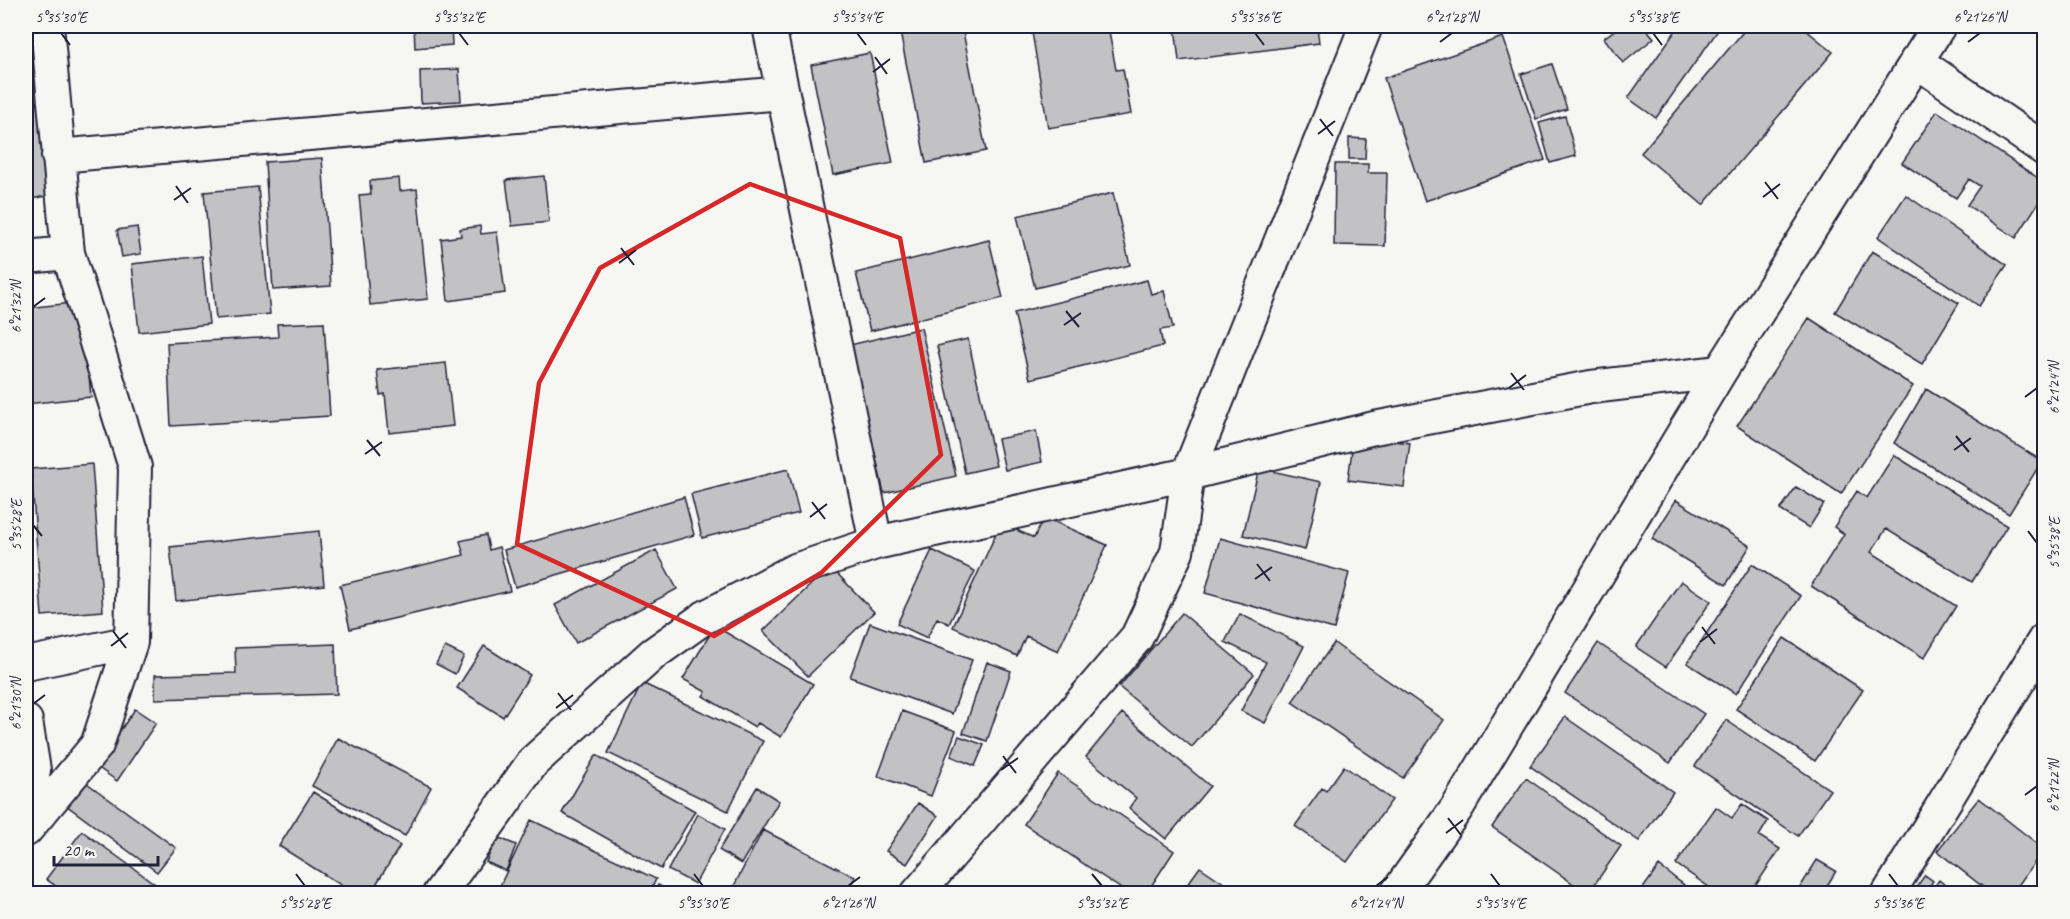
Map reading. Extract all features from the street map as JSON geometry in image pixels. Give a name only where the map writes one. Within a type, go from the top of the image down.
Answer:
[{"type":"street","points":[[26,830],[97,745],[131,642],[135,467],[68,253],[47,26]]},
{"type":"street","points":[[769,26],[876,543]]},
{"type":"street","points":[[917,894],[1137,637],[1177,552],[1188,474],[1366,26]]},
{"type":"street","points":[[1396,894],[1457,808],[1720,372],[1939,26]]},
{"type":"street","points":[[1916,61],[2044,149]]},
{"type":"street","points":[[58,156],[782,93]]},
{"type":"street","points":[[26,257],[68,253]]},
{"type":"street","points":[[439,894],[533,762],[653,654],[705,617],[795,570],[876,543],[1188,474],[1385,426],[1591,387],[1720,372]]},
{"type":"street","points":[[1888,894],[2044,640]]},
{"type":"street","points":[[26,664],[131,642]]},
{"type":"street","points":[[26,721],[34,770],[26,808]]},
{"type":"highlighted area","points":[[750,184],[900,238],[941,455],[821,573],[714,636],[517,544],[539,383],[600,268]]},
{"type":"building","points":[[414,26],[451,26],[452,45],[415,48]]},
{"type":"building","points":[[932,26],[962,26],[986,151],[926,163],[900,32]]},
{"type":"building","points":[[1031,26],[1108,26],[1116,70],[1123,69],[1131,114],[1048,128]]},
{"type":"building","points":[[1175,26],[1317,26],[1319,43],[1179,61]]},
{"type":"building","points":[[1620,26],[1644,26],[1654,38],[1623,63],[1604,38]]},
{"type":"building","points":[[1679,26],[1721,26],[1656,118],[1628,98]]},
{"type":"building","points":[[1748,26],[1801,26],[1833,52],[1703,205],[1641,153]]},
{"type":"building","points":[[1503,37],[1545,160],[1425,201],[1384,78]]},
{"type":"building","points":[[870,53],[893,163],[833,175],[811,65]]},
{"type":"building","points":[[30,62],[56,194],[26,200],[26,63]]},
{"type":"building","points":[[1552,64],[1567,109],[1536,119],[1521,74]]},
{"type":"building","points":[[459,69],[461,101],[421,103],[420,71]]},
{"type":"building","points":[[1937,111],[2044,182],[2044,194],[2016,238],[1967,205],[1980,186],[1969,179],[1956,198],[1902,163]]},
{"type":"building","points":[[1565,116],[1576,156],[1550,163],[1539,123]]},
{"type":"building","points":[[1349,138],[1366,139],[1365,159],[1349,159]]},
{"type":"building","points":[[322,158],[331,286],[273,290],[265,162]]},
{"type":"building","points":[[1335,164],[1368,164],[1368,173],[1387,173],[1385,246],[1334,245]]},
{"type":"building","points":[[544,176],[549,222],[512,226],[506,180]]},
{"type":"building","points":[[399,178],[400,191],[417,189],[428,299],[370,305],[359,195],[371,194],[370,181]]},
{"type":"building","points":[[258,187],[270,314],[216,319],[204,192]]},
{"type":"building","points":[[1113,193],[1130,265],[1035,288],[1017,216]]},
{"type":"building","points":[[1906,195],[2007,265],[1979,306],[1878,237]]},
{"type":"building","points":[[480,226],[481,234],[497,232],[505,293],[448,301],[441,239],[461,236],[460,229]]},
{"type":"building","points":[[137,227],[141,254],[122,257],[117,230]]},
{"type":"building","points":[[989,240],[1003,298],[870,331],[856,273]]},
{"type":"building","points":[[1872,251],[1959,303],[1922,364],[1835,312]]},
{"type":"building","points":[[202,256],[209,324],[139,332],[132,264]]},
{"type":"building","points":[[1147,280],[1151,294],[1164,291],[1173,328],[1160,330],[1163,346],[1030,379],[1014,313]]},
{"type":"building","points":[[82,302],[91,397],[26,404],[26,308]]},
{"type":"building","points":[[1809,318],[1913,386],[1841,494],[1737,426]]},
{"type":"building","points":[[324,322],[330,416],[171,426],[167,343],[278,337],[277,324]]},
{"type":"building","points":[[921,328],[956,476],[884,493],[850,345]]},
{"type":"building","points":[[968,339],[996,466],[965,473],[937,346]]},
{"type":"building","points":[[446,363],[453,426],[389,433],[385,394],[380,395],[377,370]]},
{"type":"building","points":[[1926,389],[2042,461],[2009,514],[1894,443]]},
{"type":"building","points":[[1036,431],[1042,462],[1005,470],[998,439]]},
{"type":"building","points":[[1354,436],[1410,443],[1404,487],[1348,480]]},
{"type":"building","points":[[1894,455],[2007,526],[1972,582],[1886,529],[1871,552],[1956,606],[1924,658],[1811,586],[1844,534],[1834,527],[1857,491],[1867,498]]},
{"type":"building","points":[[92,464],[103,611],[42,616],[31,469]]},
{"type":"building","points":[[1259,468],[1321,482],[1305,550],[1243,535]]},
{"type":"building","points":[[788,469],[799,513],[702,538],[691,494]]},
{"type":"building","points":[[1796,487],[1824,504],[1809,528],[1780,510]]},
{"type":"building","points":[[684,497],[694,535],[515,587],[504,550]]},
{"type":"building","points":[[1676,500],[1750,546],[1726,585],[1652,539]]},
{"type":"building","points":[[1044,517],[1107,545],[1058,651],[1026,636],[1017,656],[953,627],[1001,523],[1034,538]]},
{"type":"building","points":[[319,531],[324,585],[176,601],[170,547]]},
{"type":"building","points":[[486,535],[489,550],[499,547],[510,591],[350,629],[340,585],[464,555],[460,541]]},
{"type":"building","points":[[1220,538],[1349,573],[1334,629],[1205,593]]},
{"type":"building","points":[[656,550],[677,589],[576,643],[555,605]]},
{"type":"building","points":[[932,550],[975,571],[949,624],[937,618],[927,638],[897,624]]},
{"type":"building","points":[[1752,564],[1801,596],[1736,694],[1687,663]]},
{"type":"building","points":[[830,566],[874,612],[808,676],[763,631]]},
{"type":"building","points":[[1681,581],[1711,601],[1666,667],[1636,647]]},
{"type":"building","points":[[1182,613],[1254,674],[1192,747],[1119,687]]},
{"type":"building","points":[[1240,614],[1304,646],[1265,723],[1241,711],[1266,662],[1225,642]]},
{"type":"building","points":[[870,623],[972,660],[952,714],[850,677]]},
{"type":"building","points":[[715,626],[813,684],[781,737],[758,723],[755,727],[703,696],[706,692],[683,679]]},
{"type":"building","points":[[1784,638],[1863,690],[1815,761],[1736,709]]},
{"type":"building","points":[[1334,643],[1444,720],[1403,778],[1292,702]]},
{"type":"building","points":[[1598,643],[1704,714],[1670,763],[1565,693]]},
{"type":"building","points":[[335,644],[337,694],[155,699],[155,675],[236,673],[235,648]]},
{"type":"building","points":[[484,646],[530,675],[503,717],[457,688]]},
{"type":"building","points":[[445,647],[464,656],[455,674],[436,664]]},
{"type":"building","points":[[987,662],[1011,671],[987,741],[963,733]]},
{"type":"building","points":[[642,683],[763,741],[728,811],[608,753]]},
{"type":"building","points":[[135,709],[156,723],[117,781],[96,766]]},
{"type":"building","points":[[902,711],[956,731],[931,796],[878,776]]},
{"type":"building","points":[[1122,713],[1210,786],[1166,839],[1129,808],[1136,798],[1086,757]]},
{"type":"building","points":[[1565,717],[1673,792],[1639,841],[1530,766]]},
{"type":"building","points":[[1726,720],[1830,790],[1798,836],[1695,766]]},
{"type":"building","points":[[959,736],[984,745],[975,766],[951,756]]},
{"type":"building","points":[[338,738],[431,787],[405,836],[312,786]]},
{"type":"building","points":[[596,755],[695,811],[661,869],[562,813]]},
{"type":"building","points":[[1344,766],[1392,800],[1347,862],[1295,826],[1322,788],[1326,791]]},
{"type":"building","points":[[1058,773],[1174,851],[1146,894],[1129,894],[1024,824]]},
{"type":"building","points":[[1526,778],[1621,846],[1588,894],[1492,827]]},
{"type":"building","points":[[84,781],[176,848],[157,872],[66,805]]},
{"type":"building","points":[[757,787],[779,801],[741,864],[719,850]]},
{"type":"building","points":[[313,792],[400,846],[370,894],[355,894],[279,846]]},
{"type":"building","points":[[1979,798],[2044,849],[2012,894],[1992,894],[1937,851]]},
{"type":"building","points":[[918,803],[938,816],[907,864],[886,851]]},
{"type":"building","points":[[1742,804],[1768,821],[1759,836],[1780,849],[1750,894],[1719,894],[1676,864],[1716,807],[1732,818]]},
{"type":"building","points":[[698,814],[725,829],[695,884],[668,870]]},
{"type":"building","points":[[531,820],[656,879],[649,894],[496,894]]},
{"type":"building","points":[[763,830],[855,877],[846,894],[750,894],[734,886]]},
{"type":"building","points":[[82,831],[169,894],[67,894],[46,879]]},
{"type":"building","points":[[497,837],[516,845],[506,871],[486,862]]},
{"type":"building","points":[[1817,860],[1836,871],[1822,894],[1796,894]]},
{"type":"building","points":[[1659,866],[1684,885],[1677,894],[1639,894]]},
{"type":"building","points":[[1200,867],[1240,894],[1189,894],[1184,889]]},
{"type":"building","points":[[1925,875],[1933,881],[1924,894],[1921,894],[1915,889]]},
{"type":"building","points":[[1939,880],[1956,894],[1929,894]]},
{"type":"building","points":[[658,885],[671,892],[670,894],[653,894]]}]
